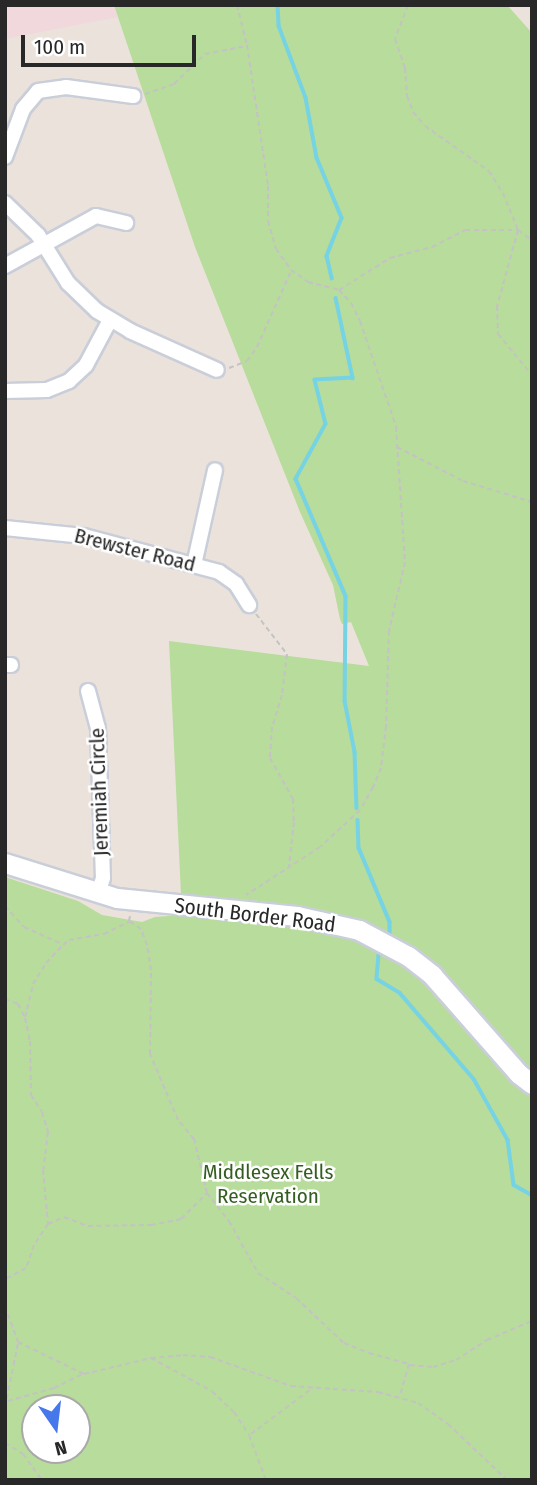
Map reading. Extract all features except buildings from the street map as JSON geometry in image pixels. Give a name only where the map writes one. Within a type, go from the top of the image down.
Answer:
[{"type":"main road","name":"South Border Road","points":[[5,863],[99,894],[132,901],[323,920],[359,930],[390,945],[419,964],[445,987],[488,1041],[532,1084]]},
{"type":"street","points":[[5,157],[23,109],[38,91],[65,87],[133,96]]},
{"type":"street","points":[[5,203],[45,244],[68,283],[110,320],[217,370]]},
{"type":"street","points":[[5,266],[96,216],[127,223]]},
{"type":"street","points":[[5,391],[47,390],[69,381],[86,365],[110,320]]},
{"type":"street","points":[[194,565],[215,470]]},
{"type":"street","name":"Brewster Road","points":[[5,528],[66,533],[194,565],[229,578],[249,605]]},
{"type":"street","name":"Jeremiah Circle","points":[[88,691],[98,728],[103,876],[99,894]]},
{"type":"path","points":[[237,5],[247,46],[268,186],[268,221],[276,249],[291,271],[308,282],[339,290],[351,303],[360,321],[396,428],[405,562],[389,631],[386,726],[381,768],[360,810],[320,847],[250,890],[241,899],[237,911]]},
{"type":"path","points":[[408,5],[395,39],[405,68],[407,96],[413,112],[425,127],[489,171],[503,193],[517,230],[497,306],[498,334],[532,375]]},
{"type":"path","points":[[133,96],[174,84],[205,54],[247,46]]},
{"type":"path","points":[[339,290],[390,258],[432,247],[465,230],[517,230],[532,240]]},
{"type":"path","points":[[217,370],[237,367],[257,347],[291,271]]},
{"type":"path","points":[[396,446],[463,481],[532,502]]},
{"type":"path","points":[[249,605],[287,654],[282,695],[272,727],[270,758],[293,799],[294,822],[289,867]]},
{"type":"path","points":[[130,921],[132,901]]},
{"type":"path","points":[[5,906],[24,928],[63,945]]},
{"type":"path","points":[[25,1018],[33,984],[46,963],[63,945],[69,940],[104,934],[130,921]]},
{"type":"path","points":[[130,921],[141,929],[148,945],[151,970],[150,1054],[178,1121],[194,1139],[207,1193],[229,1221],[258,1273],[296,1298],[344,1343],[410,1364],[433,1367],[456,1360],[487,1340],[532,1321]]},
{"type":"path","points":[[5,999],[18,1004],[25,1018],[30,1041],[31,1095],[42,1112],[48,1132],[43,1170],[48,1224]]},
{"type":"path","points":[[5,1279],[26,1268],[34,1245],[48,1224],[64,1217],[88,1226],[151,1225],[181,1219],[207,1193]]},
{"type":"path","points":[[5,1306],[18,1342],[5,1406]]},
{"type":"path","points":[[18,1342],[84,1374]]},
{"type":"path","points":[[8,1401],[54,1388],[84,1374],[151,1359],[183,1355],[211,1357],[291,1386],[378,1392],[418,1403],[448,1424],[507,1480]]},
{"type":"path","points":[[151,1359],[212,1391],[234,1412],[249,1435],[266,1480]]},
{"type":"path","points":[[398,1398],[410,1364]]},
{"type":"path","points":[[249,1435],[312,1389]]},
{"type":"path","points":[[5,1443],[23,1454],[42,1480]]},
{"type":"shaded area","points":[[5,5],[114,5],[118,17],[5,39]]},
{"type":"green space","name":"Middlesex Fells Reservation","points":[[114,5],[507,5],[532,33],[532,1480],[5,1480],[5,877],[78,901],[102,915],[142,922],[155,917],[182,915],[169,641],[369,666],[351,622],[342,624],[333,585],[300,512],[195,247]]},
{"type":"waterway","points":[[278,5],[279,26],[306,98],[317,158],[342,218],[327,256],[332,278]]},
{"type":"waterway","points":[[336,298],[353,378],[315,380],[326,424],[296,479],[346,596],[345,701],[355,752],[357,808]]},
{"type":"waterway","points":[[358,820],[359,848],[390,922],[390,935]]},
{"type":"waterway","points":[[379,955],[377,979],[400,993],[474,1079],[508,1140],[514,1185],[532,1195]]}]
